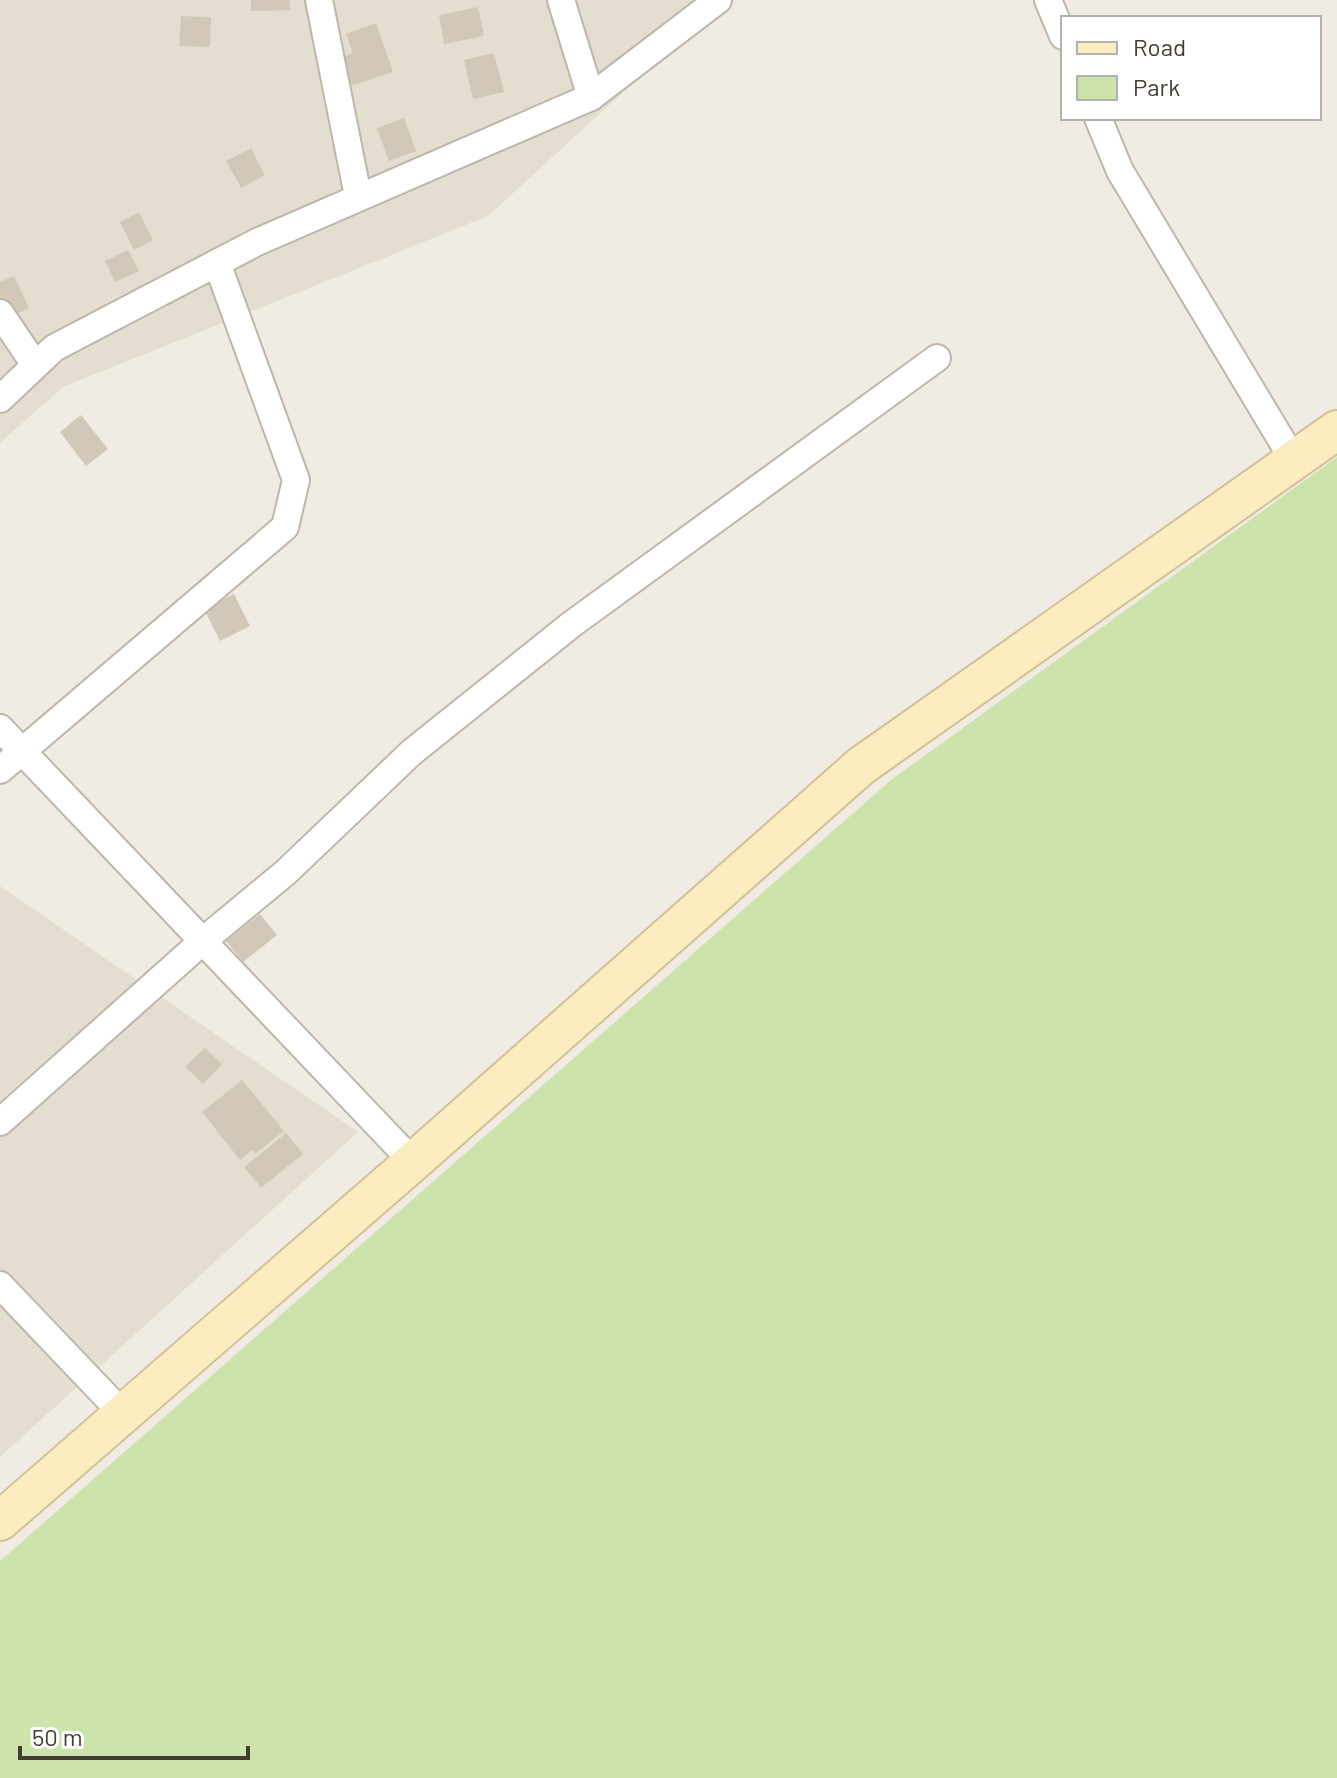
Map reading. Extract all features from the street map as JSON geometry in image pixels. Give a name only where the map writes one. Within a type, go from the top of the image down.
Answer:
[{"type":"main road","points":[[0,1521],[861,766],[1337,430]]},
{"type":"street","points":[[319,0],[358,196]]},
{"type":"street","points":[[561,0],[591,97]]},
{"type":"street","points":[[0,399],[54,348],[217,263],[358,196],[591,97],[718,0]]},
{"type":"street","points":[[1048,0],[1061,31]]},
{"type":"street","points":[[1099,120],[1120,171],[1294,461]]},
{"type":"street","points":[[0,770],[285,527],[296,480],[217,263]]},
{"type":"street","points":[[0,313],[35,365]]},
{"type":"street","points":[[0,1122],[204,940],[285,873],[412,752],[572,624],[937,358]]},
{"type":"street","points":[[0,728],[413,1162]]},
{"type":"street","points":[[0,1285],[123,1414]]},
{"type":"shaded area","points":[[0,0],[724,0],[488,216],[63,387],[0,443]]},
{"type":"shaded area","points":[[0,886],[358,1132],[0,1457]]},
{"type":"green space","points":[[1337,457],[1337,1778],[0,1778],[0,1561],[891,780]]},
{"type":"building","points":[[251,0],[290,0],[290,10],[251,11]]},
{"type":"building","points":[[478,7],[484,36],[444,44],[439,15]]},
{"type":"building","points":[[181,16],[211,17],[210,47],[179,46]]},
{"type":"building","points":[[376,23],[393,72],[348,87],[338,59],[353,53],[346,34]]},
{"type":"building","points":[[494,53],[504,92],[473,99],[464,60]]},
{"type":"building","points":[[404,118],[416,151],[389,161],[377,128]]},
{"type":"building","points":[[251,148],[265,175],[241,188],[226,161]]},
{"type":"building","points":[[139,212],[153,240],[134,250],[120,222]]},
{"type":"building","points":[[128,250],[139,271],[115,282],[105,261]]},
{"type":"building","points":[[14,276],[29,308],[4,320],[0,311],[0,282]]},
{"type":"building","points":[[81,415],[108,449],[86,466],[60,432]]},
{"type":"building","points":[[234,594],[250,626],[220,641],[204,609]]},
{"type":"building","points":[[260,914],[277,935],[243,962],[226,941]]},
{"type":"building","points":[[205,1048],[222,1064],[203,1084],[185,1067]]},
{"type":"building","points":[[242,1080],[284,1131],[255,1154],[252,1150],[240,1160],[202,1112]]},
{"type":"building","points":[[286,1133],[303,1154],[261,1188],[244,1167]]}]
